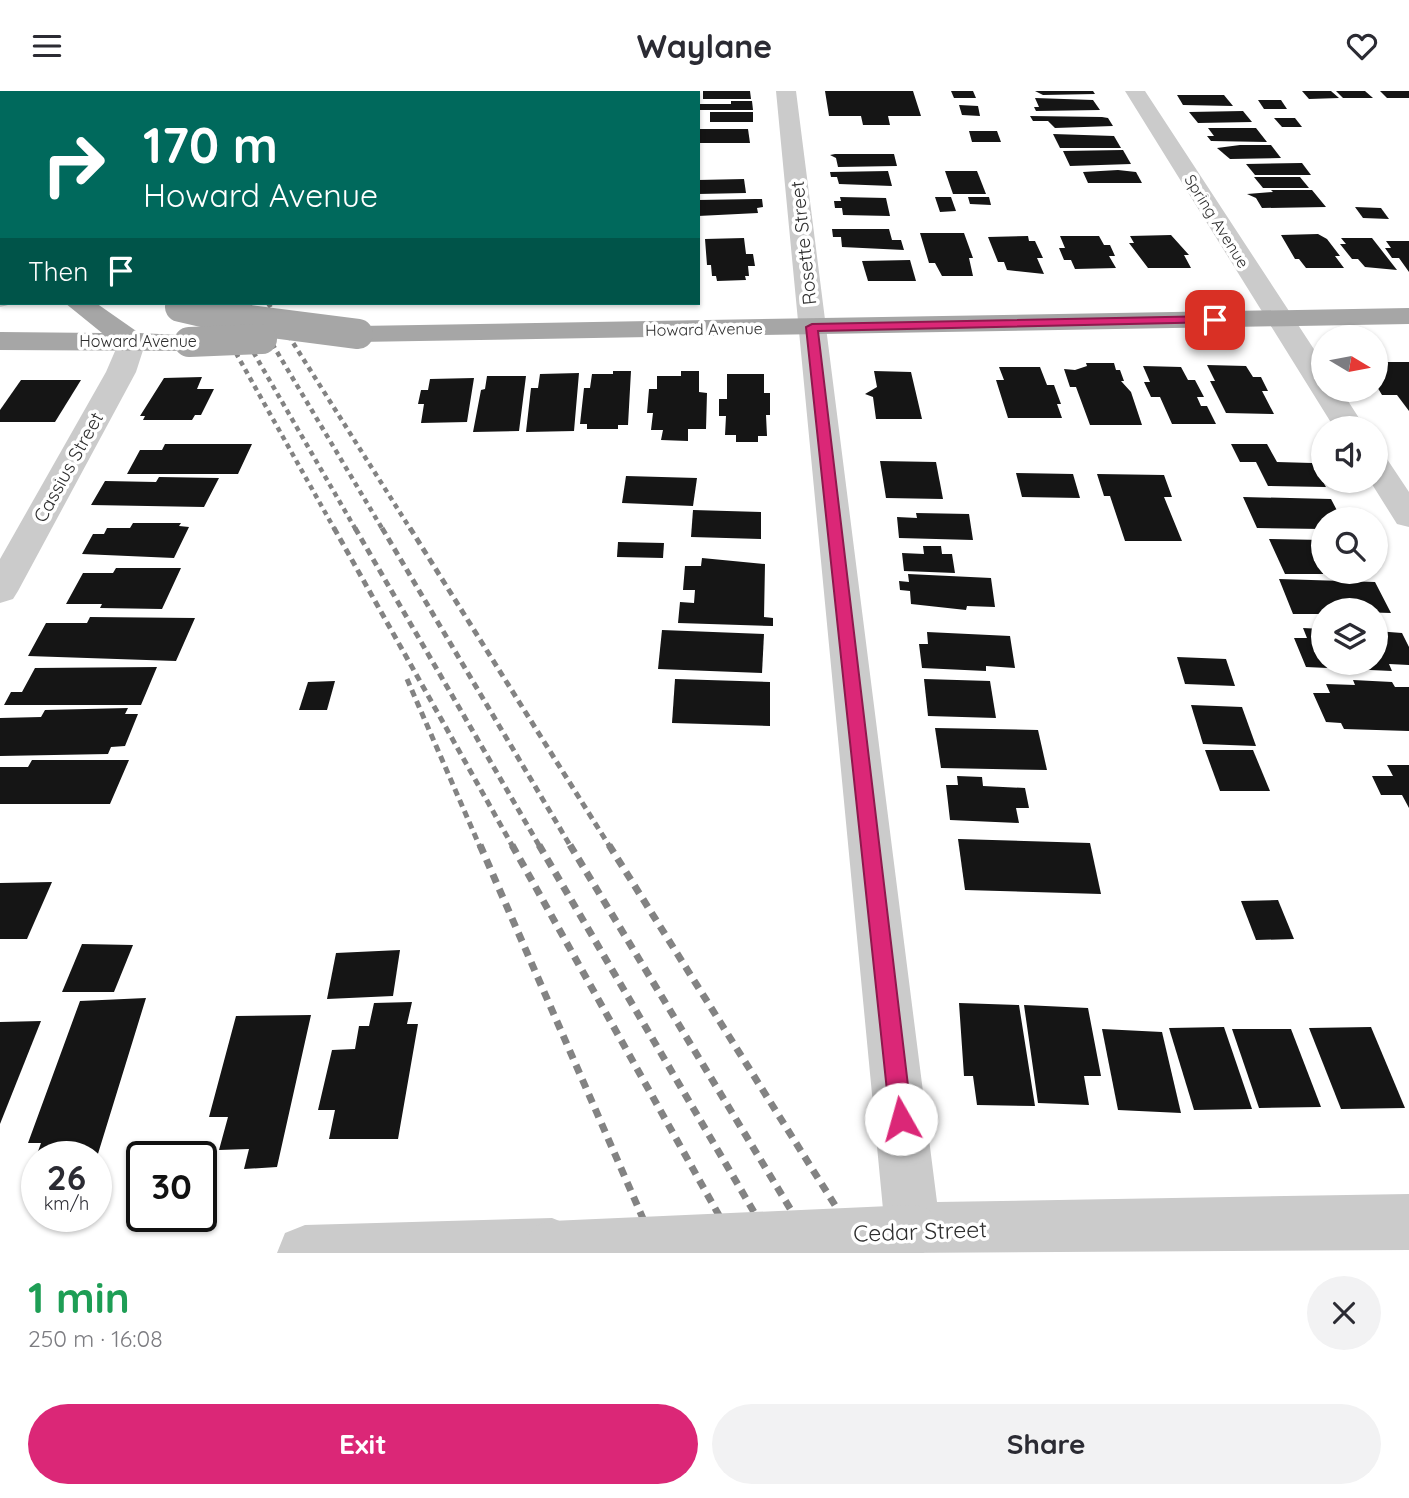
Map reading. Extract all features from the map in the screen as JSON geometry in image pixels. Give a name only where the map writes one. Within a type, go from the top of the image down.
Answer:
[{"type":"main road","points":[[81,305],[132,341]]},
{"type":"main road","points":[[174,305],[219,316],[358,334]]},
{"type":"main road","name":"Howard Avenue","points":[[0,341],[189,342],[358,334],[1409,316]]},
{"type":"street","name":"Rosette Street","points":[[786,91],[917,1220]]},
{"type":"street","name":"Spring Avenue","points":[[1135,91],[1311,368]]},
{"type":"street","name":"Cassius Street","points":[[0,591],[121,372],[132,341]]},
{"type":"street","points":[[1388,485],[1409,517]]},
{"type":"street","name":"Cedar Street","points":[[305,1253],[552,1246],[917,1220],[1409,1222]]},
{"type":"building","points":[[703,91],[750,91],[751,99],[703,99]]},
{"type":"building","points":[[825,91],[913,91],[921,116],[888,116],[890,125],[863,125],[861,116],[829,116]]},
{"type":"building","points":[[951,91],[973,91],[976,98],[954,98]]},
{"type":"building","points":[[1035,91],[1093,91],[1095,94],[1043,95]]},
{"type":"building","points":[[1302,91],[1331,91],[1339,98],[1309,99]]},
{"type":"building","points":[[1336,91],[1365,91],[1373,98],[1343,98]]},
{"type":"building","points":[[1380,91],[1409,91],[1409,98],[1387,98]]},
{"type":"building","points":[[1177,95],[1224,95],[1233,106],[1183,105]]},
{"type":"building","points":[[1035,98],[1093,100],[1100,110],[1036,111],[1034,107],[1039,107]]},
{"type":"building","points":[[1258,100],[1281,100],[1287,109],[1264,109]]},
{"type":"building","points":[[731,101],[752,101],[753,110],[700,110],[700,104],[731,104]]},
{"type":"building","points":[[959,105],[978,106],[980,116],[962,115]]},
{"type":"building","points":[[1243,111],[1252,122],[1198,123],[1189,112]]},
{"type":"building","points":[[710,112],[753,112],[753,122],[710,122]]},
{"type":"building","points":[[1030,116],[1102,117],[1108,118],[1113,126],[1055,128],[1048,121],[1033,121]]},
{"type":"building","points":[[1274,118],[1295,118],[1302,127],[1282,127]]},
{"type":"building","points":[[1208,128],[1256,128],[1267,142],[1211,141],[1207,136],[1214,136]]},
{"type":"building","points":[[700,129],[748,129],[750,143],[700,143]]},
{"type":"building","points":[[969,131],[997,131],[1001,142],[972,142]]},
{"type":"building","points":[[1053,134],[1114,136],[1121,148],[1060,148]]},
{"type":"building","points":[[1271,145],[1281,158],[1230,159],[1217,148]]},
{"type":"building","points":[[1123,150],[1131,164],[1070,166],[1063,151]]},
{"type":"building","points":[[894,154],[897,166],[838,167],[836,158],[830,155]]},
{"type":"building","points":[[1302,163],[1311,175],[1255,175],[1246,164]]},
{"type":"building","points":[[888,171],[892,186],[839,184],[837,177],[831,177],[830,172]]},
{"type":"building","points":[[945,171],[977,171],[986,194],[953,194]]},
{"type":"building","points":[[1083,172],[1136,172],[1142,183],[1088,183]]},
{"type":"building","points":[[1254,177],[1300,177],[1309,188],[1263,188]]},
{"type":"building","points":[[744,179],[746,193],[700,194],[700,180]]},
{"type":"building","points":[[1271,190],[1312,190],[1326,207],[1262,208],[1256,198],[1247,194],[1273,192]]},
{"type":"building","points":[[840,197],[886,198],[890,216],[843,215],[842,208],[835,208],[834,201],[841,201]]},
{"type":"building","points":[[935,197],[951,197],[956,211],[940,212]]},
{"type":"building","points":[[968,197],[989,197],[991,205],[970,204]]},
{"type":"building","points":[[762,199],[763,207],[757,208],[758,213],[700,216],[700,200]]},
{"type":"building","points":[[1355,207],[1381,208],[1389,219],[1363,218]]},
{"type":"building","points":[[832,229],[889,229],[892,240],[901,240],[904,250],[842,247],[841,237],[833,237]]},
{"type":"building","points":[[920,233],[964,233],[973,258],[969,258],[973,276],[942,276],[935,263],[929,263]]},
{"type":"building","points":[[1318,234],[1327,239],[1340,256],[1335,256],[1344,268],[1306,268],[1299,259],[1295,259],[1281,235]]},
{"type":"building","points":[[1171,235],[1189,255],[1184,255],[1191,268],[1148,268],[1129,243],[1134,243],[1130,236]]},
{"type":"building","points":[[1028,236],[1029,241],[1035,241],[1043,258],[1037,258],[1044,274],[1007,270],[1004,262],[998,262],[988,237]]},
{"type":"building","points":[[1060,236],[1099,236],[1104,245],[1110,245],[1115,256],[1109,256],[1116,268],[1075,269],[1071,260],[1064,260],[1059,248],[1065,248]]},
{"type":"building","points":[[744,238],[746,254],[753,254],[755,266],[748,266],[749,276],[745,276],[746,280],[717,281],[716,276],[712,276],[711,265],[707,265],[705,239]]},
{"type":"building","points":[[1341,238],[1372,238],[1397,270],[1365,267],[1358,259],[1352,259],[1340,244],[1346,244]]},
{"type":"building","points":[[1386,241],[1409,241],[1409,272],[1399,258],[1392,258],[1385,248],[1391,248]]},
{"type":"building","points":[[910,260],[916,281],[868,281],[862,261]]},
{"type":"building","points":[[1388,362],[1409,362],[1409,411],[1397,395],[1388,395]]},
{"type":"building","points":[[1086,363],[1114,363],[1116,370],[1120,370],[1124,381],[1121,381],[1131,392],[1142,425],[1090,425],[1076,387],[1070,387],[1064,369],[1075,370],[1087,366]]},
{"type":"building","points":[[1207,365],[1246,366],[1253,377],[1261,377],[1268,391],[1262,391],[1274,414],[1226,413],[1210,381],[1215,381]]},
{"type":"building","points":[[1143,366],[1181,367],[1188,380],[1195,380],[1204,397],[1197,397],[1201,406],[1207,406],[1216,424],[1172,424],[1160,397],[1151,397],[1144,382],[1150,382]]},
{"type":"building","points":[[999,367],[1040,367],[1047,385],[1054,385],[1061,404],[1057,404],[1062,418],[1008,418],[996,380],[1004,380]]},
{"type":"building","points":[[613,371],[631,371],[628,425],[618,425],[618,429],[587,429],[587,424],[580,424],[584,388],[590,388],[592,374],[613,374]]},
{"type":"building","points":[[681,371],[699,371],[699,392],[707,393],[706,429],[688,429],[688,441],[661,440],[663,430],[651,430],[653,413],[647,413],[649,389],[657,389],[657,376],[681,376]]},
{"type":"building","points":[[874,371],[911,372],[922,419],[876,419],[873,397],[865,394],[877,387]]},
{"type":"building","points":[[579,373],[574,431],[526,432],[531,388],[538,388],[540,374]]},
{"type":"building","points":[[727,374],[764,374],[764,393],[770,393],[770,415],[766,415],[767,436],[758,436],[758,442],[736,442],[736,435],[725,435],[726,416],[719,416],[719,399],[727,399]]},
{"type":"building","points":[[487,376],[526,376],[519,431],[473,432],[481,390],[485,389]]},
{"type":"building","points":[[202,377],[197,389],[214,389],[201,415],[195,415],[192,420],[143,420],[145,416],[140,416],[164,378]]},
{"type":"building","points":[[474,378],[467,422],[421,423],[424,404],[418,404],[421,390],[428,390],[430,379]]},
{"type":"building","points":[[21,380],[81,380],[55,422],[0,422],[0,410]]},
{"type":"building","points":[[165,444],[252,444],[238,474],[127,474],[140,450],[162,450]]},
{"type":"building","points":[[1231,444],[1267,444],[1277,462],[1311,463],[1311,487],[1268,486],[1256,462],[1240,462]]},
{"type":"building","points":[[880,461],[936,462],[943,499],[886,498]]},
{"type":"building","points":[[1016,473],[1073,474],[1080,498],[1022,497]]},
{"type":"building","points":[[1097,474],[1164,475],[1172,497],[1164,497],[1182,541],[1125,541],[1110,496],[1104,496]]},
{"type":"building","points":[[626,476],[697,478],[693,506],[622,503]]},
{"type":"building","points":[[159,477],[219,478],[204,507],[91,505],[105,481],[156,482]]},
{"type":"building","points":[[1243,497],[1331,499],[1335,507],[1311,507],[1311,529],[1257,528]]},
{"type":"building","points":[[693,510],[761,512],[761,539],[691,537]]},
{"type":"building","points":[[916,513],[969,514],[973,540],[899,538],[897,517],[917,518]]},
{"type":"building","points":[[133,523],[181,523],[179,526],[189,527],[174,558],[82,554],[93,534],[104,534],[107,528],[130,528]]},
{"type":"building","points":[[1269,539],[1311,540],[1311,574],[1285,574]]},
{"type":"building","points":[[618,542],[664,543],[663,558],[617,557]]},
{"type":"building","points":[[923,546],[941,546],[942,554],[952,554],[955,573],[904,571],[902,553],[924,554]]},
{"type":"building","points":[[702,558],[765,564],[764,617],[773,618],[773,626],[678,623],[680,602],[694,603],[695,590],[683,590],[685,566],[701,566]]},
{"type":"building","points":[[116,568],[181,568],[162,609],[100,608],[102,604],[66,604],[83,573],[113,573]]},
{"type":"building","points":[[908,574],[991,578],[995,607],[967,606],[966,610],[911,604],[910,591],[900,590],[899,581],[909,582]]},
{"type":"building","points":[[1279,579],[1311,580],[1311,584],[1376,584],[1383,598],[1311,598],[1311,614],[1293,614]]},
{"type":"building","points":[[90,617],[195,618],[176,661],[28,656],[46,623],[87,623]]},
{"type":"building","points":[[1303,628],[1311,628],[1311,667],[1306,667],[1294,638],[1307,638]]},
{"type":"building","points":[[662,630],[764,634],[762,673],[658,669]]},
{"type":"building","points":[[927,632],[1010,636],[1015,668],[986,666],[986,671],[922,668],[919,644],[928,644]]},
{"type":"building","points":[[1388,632],[1402,633],[1409,647],[1409,665],[1389,664],[1392,671],[1388,671]]},
{"type":"building","points":[[1177,657],[1226,659],[1235,686],[1185,684]]},
{"type":"building","points":[[157,667],[141,705],[4,705],[11,692],[22,692],[35,668]]},
{"type":"building","points":[[675,679],[770,682],[770,726],[672,723]]},
{"type":"building","points":[[924,679],[990,681],[996,718],[928,716]]},
{"type":"building","points":[[1353,680],[1392,682],[1395,687],[1409,687],[1409,731],[1344,729],[1341,723],[1326,722],[1313,693],[1330,693],[1326,684],[1355,685]]},
{"type":"building","points":[[335,681],[327,710],[299,710],[308,682]]},
{"type":"building","points":[[1191,705],[1242,707],[1256,746],[1203,744]]},
{"type":"building","points":[[128,708],[125,714],[138,714],[125,746],[111,747],[108,754],[0,756],[0,718],[41,717],[45,710]]},
{"type":"building","points":[[935,728],[1038,730],[1047,770],[941,768]]},
{"type":"building","points":[[1205,750],[1253,750],[1270,791],[1220,791]]},
{"type":"building","points":[[32,760],[129,760],[110,804],[0,804],[0,767],[28,767]]},
{"type":"building","points":[[1387,765],[1409,765],[1409,808],[1402,795],[1381,795],[1372,776],[1393,776]]},
{"type":"building","points":[[957,776],[982,777],[983,786],[1025,788],[1029,808],[1016,808],[1019,823],[950,820],[946,785],[958,785]]},
{"type":"building","points":[[958,839],[1090,843],[1101,894],[965,890]]},
{"type":"building","points":[[52,882],[27,939],[0,939],[0,883]]},
{"type":"building","points":[[1278,900],[1294,939],[1256,940],[1241,901]]},
{"type":"building","points":[[82,944],[133,945],[114,992],[62,992]]},
{"type":"building","points":[[400,950],[393,996],[327,999],[336,953]]},
{"type":"building","points":[[146,998],[102,1141],[29,1141],[80,1001]]},
{"type":"building","points":[[412,1002],[407,1024],[418,1024],[398,1139],[329,1139],[335,1110],[318,1110],[332,1050],[355,1049],[359,1026],[369,1026],[374,1003]]},
{"type":"building","points":[[959,1003],[1019,1005],[1035,1106],[977,1105],[973,1076],[964,1076]]},
{"type":"building","points":[[1024,1005],[1088,1008],[1101,1076],[1084,1076],[1089,1105],[1038,1103]]},
{"type":"building","points":[[311,1015],[277,1167],[244,1169],[249,1149],[219,1150],[228,1117],[209,1117],[236,1016]]},
{"type":"building","points":[[41,1021],[0,1124],[0,1022]]},
{"type":"building","points":[[1224,1027],[1252,1109],[1194,1110],[1169,1028]]},
{"type":"building","points":[[1371,1027],[1405,1108],[1341,1109],[1309,1028]]},
{"type":"building","points":[[1102,1029],[1162,1032],[1181,1113],[1118,1110]]},
{"type":"building","points":[[1232,1029],[1291,1029],[1321,1107],[1259,1108]]},
{"type":"railway","points":[[209,305],[335,530]]},
{"type":"railway","points":[[226,305],[356,530]]},
{"type":"railway","points":[[249,305],[383,530]]},
{"type":"railway","points":[[269,305],[411,530]]},
{"type":"railway","points":[[334,528],[513,847]]},
{"type":"railway","points":[[355,528],[540,847]]},
{"type":"railway","points":[[382,528],[571,847]]},
{"type":"railway","points":[[410,528],[610,847]]},
{"type":"railway","points":[[407,679],[480,847]]},
{"type":"railway","points":[[480,845],[658,1253]]},
{"type":"railway","points":[[512,845],[740,1253]]},
{"type":"railway","points":[[539,845],[778,1253]]},
{"type":"railway","points":[[570,845],[817,1253]]},
{"type":"railway","points":[[609,845],[865,1253]]},
{"type":"route","points":[[901,1119],[812,327],[1215,320]]}]
